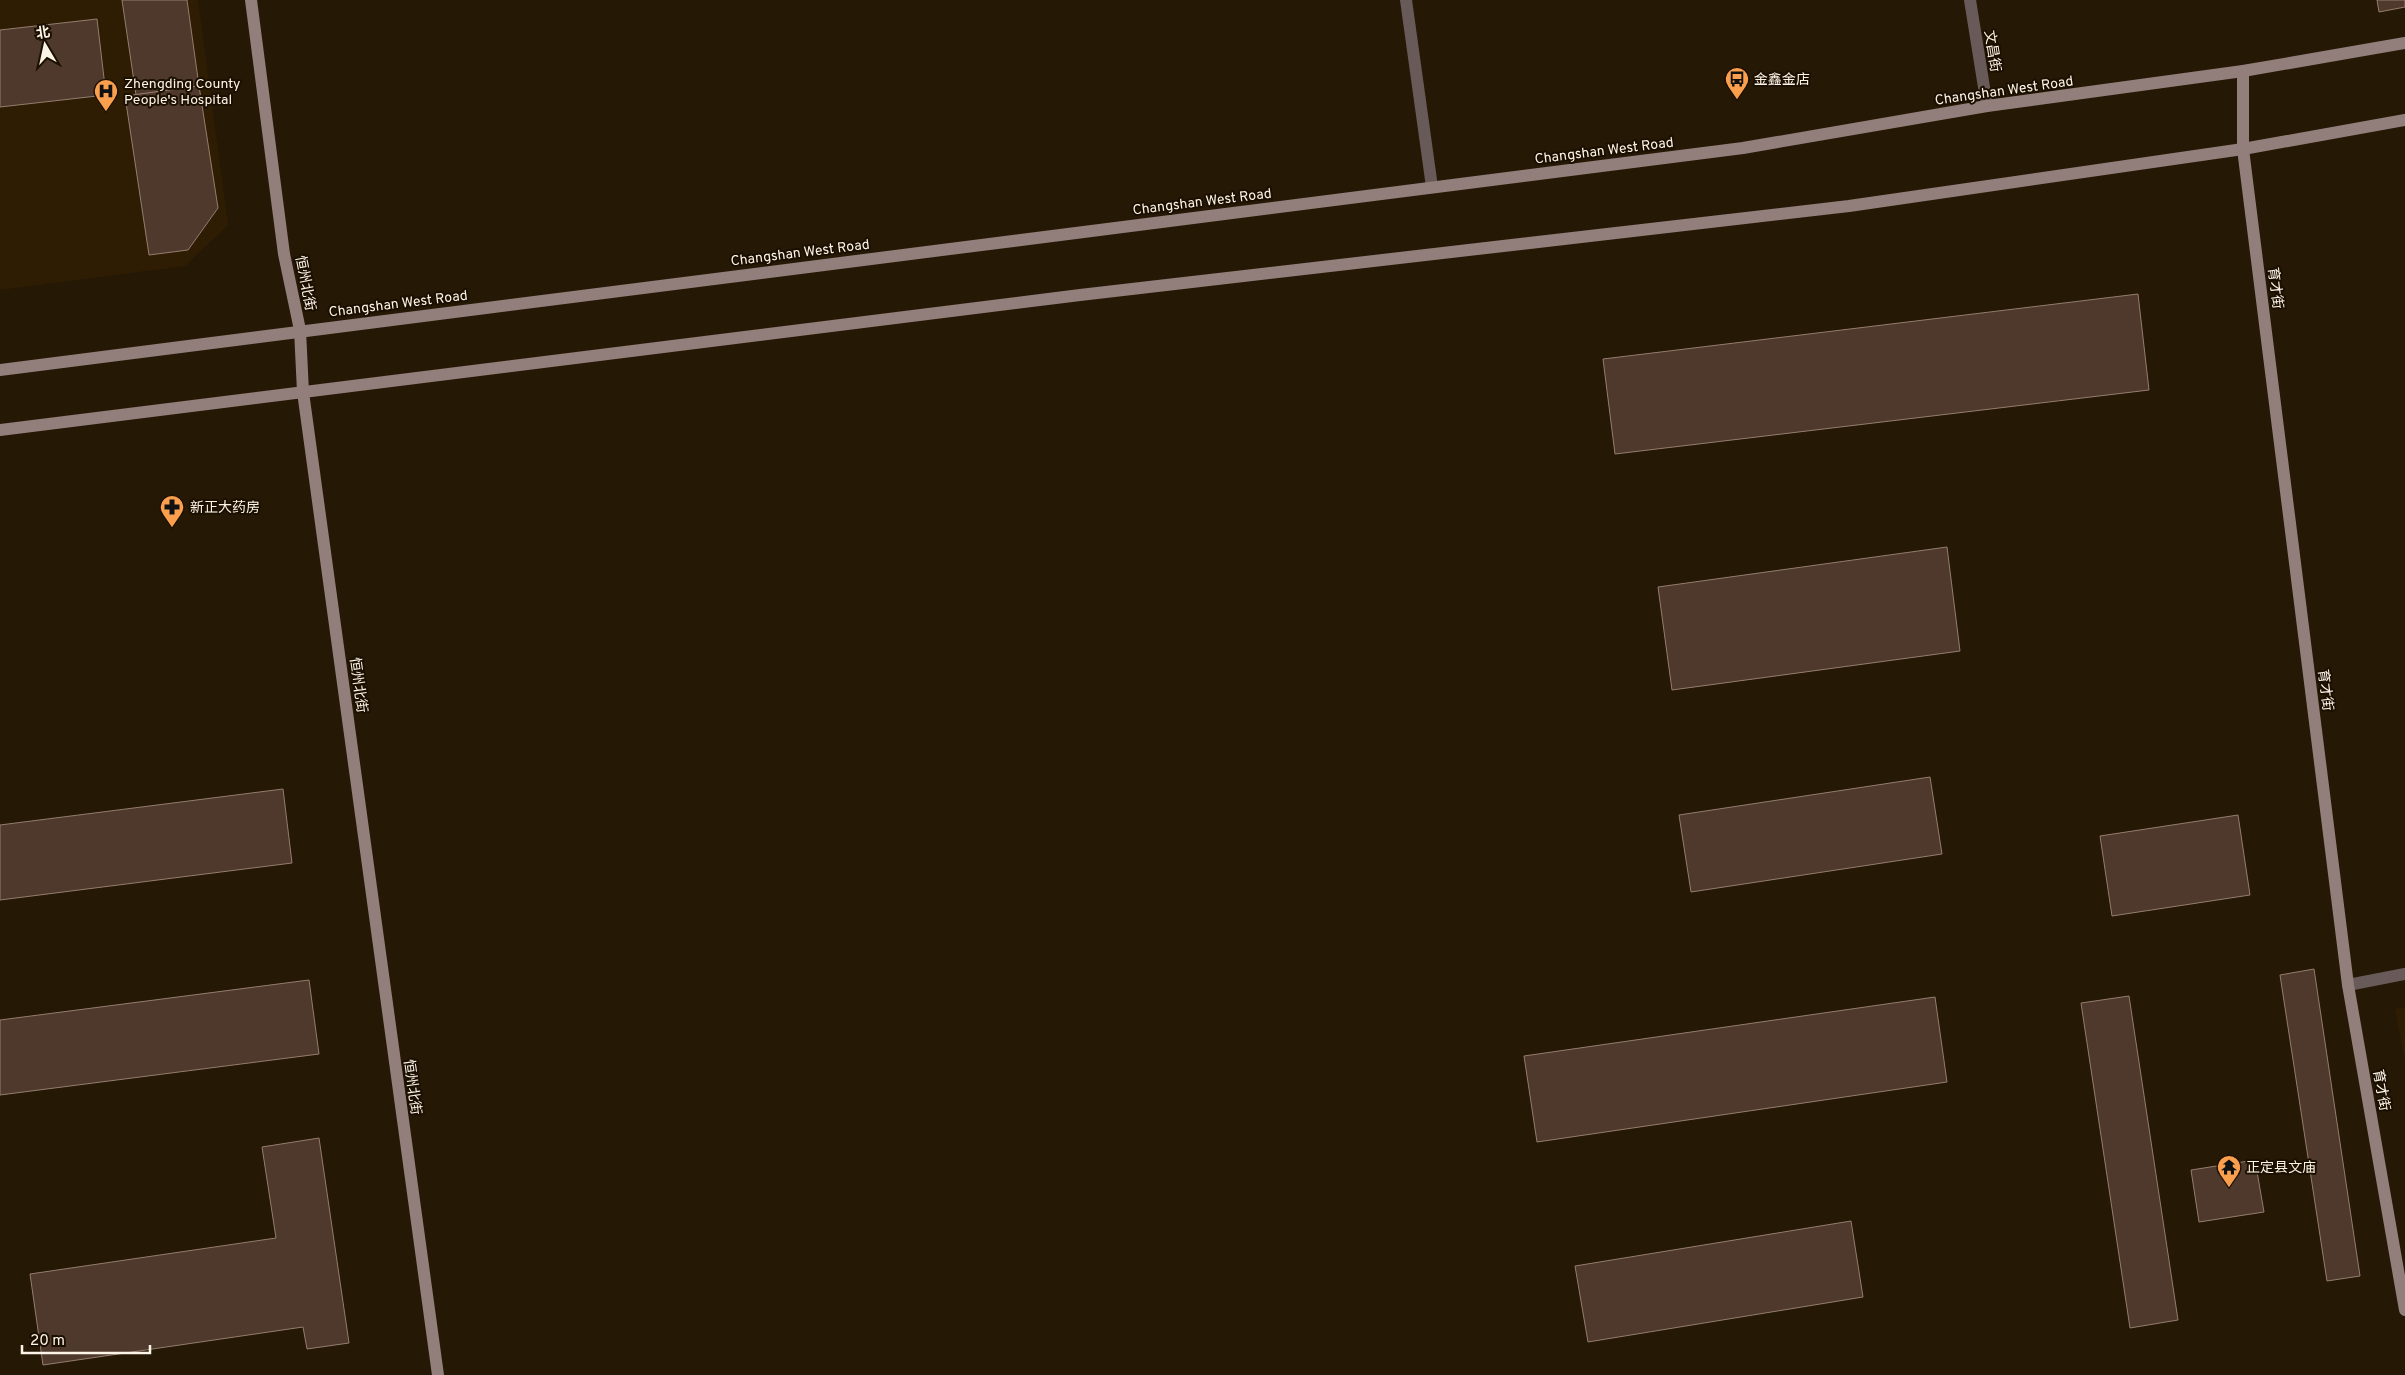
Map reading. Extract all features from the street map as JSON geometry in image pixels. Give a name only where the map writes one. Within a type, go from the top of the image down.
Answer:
[{"type":"main road","name":"恒州北街","points":[[250,0],[284,254],[300,330],[303,392],[438,1375]]},
{"type":"main road","name":"Changshan West Road","points":[[0,370],[300,330],[1743,148],[1987,106],[2242,71],[2405,43]]},
{"type":"main road","name":"育才街","points":[[2242,71],[2244,148],[2348,985],[2405,1310]]},
{"type":"main road","points":[[0,430],[1080,295],[1849,206],[2244,148],[2405,120]]},
{"type":"street","points":[[1406,0],[1432,188]]},
{"type":"street","name":"文昌街","points":[[1970,0],[1987,106]]},
{"type":"street","points":[[2348,985],[2405,974]]},
{"type":"shaded area","name":"Zhengding County People's Hospital","points":[[0,0],[198,0],[228,225],[185,266],[0,290]]},
{"type":"shaded area","points":[[2405,1007],[2405,1061],[2395,1009]]},
{"type":"building","points":[[122,0],[187,0],[199,86],[136,95]]},
{"type":"building","points":[[2377,0],[2405,0],[2405,7],[2379,12]]},
{"type":"building","points":[[97,19],[106,95],[0,107],[0,30]]},
{"type":"building","points":[[199,86],[218,208],[188,250],[149,255],[125,96]]},
{"type":"building","points":[[2138,294],[2149,390],[1615,454],[1603,359]]},
{"type":"building","points":[[1947,547],[1960,651],[1672,690],[1658,587]]},
{"type":"building","points":[[1930,777],[1942,854],[1691,892],[1679,815]]},
{"type":"building","points":[[283,789],[292,863],[0,900],[0,825]]},
{"type":"building","points":[[2238,815],[2250,895],[2112,916],[2100,836]]},
{"type":"building","points":[[2314,969],[2360,1276],[2327,1281],[2280,975]]},
{"type":"building","points":[[309,980],[319,1054],[0,1095],[0,1020]]},
{"type":"building","points":[[2129,996],[2178,1320],[2130,1328],[2081,1003]]},
{"type":"building","points":[[1935,997],[1947,1082],[1537,1142],[1524,1056]]},
{"type":"building","points":[[319,1138],[349,1343],[307,1349],[303,1327],[43,1365],[30,1274],[276,1238],[262,1147]]},
{"type":"building","points":[[2255,1160],[2264,1212],[2199,1222],[2191,1170]]},
{"type":"building","points":[[1851,1221],[1863,1297],[1588,1342],[1575,1266]]},
{"type":"place","name":"金鑫金店","points":[[1737,100]]},
{"type":"place","name":"Zhengding County People's Hospital","points":[[106,112]]},
{"type":"place","name":"新正大药房","points":[[172,528]]},
{"type":"place","name":"正定县文庙","points":[[2229,1188]]}]
